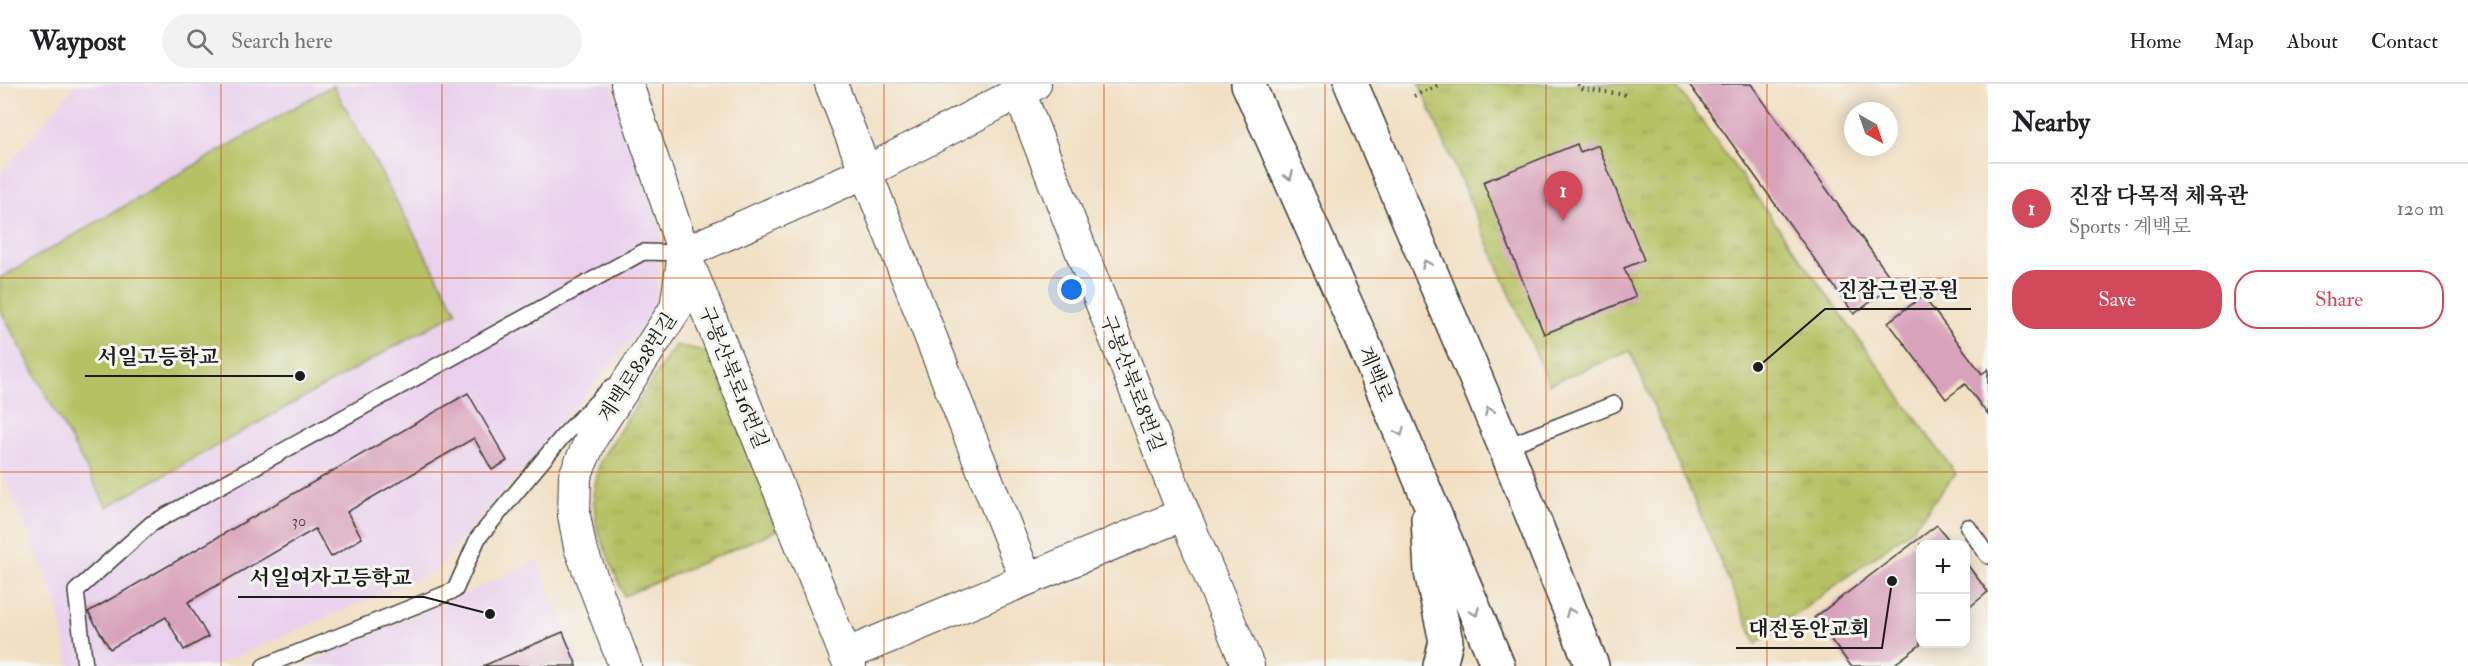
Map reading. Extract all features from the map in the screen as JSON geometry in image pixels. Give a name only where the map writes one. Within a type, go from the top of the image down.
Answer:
[{"type":"main road","points":[[1226,84],[1272,138]]},
{"type":"main road","name":"계백로","points":[[1248,84],[1365,347],[1498,666]]},
{"type":"main road","points":[[1351,84],[1505,447],[1592,666]]},
{"type":"main road","points":[[1427,496],[1431,572],[1446,641],[1440,666]]},
{"type":"street","name":"구봉산북로16번길","points":[[627,84],[684,253],[847,660]]},
{"type":"street","points":[[831,84],[1026,579]]},
{"type":"street","points":[[684,253],[866,172],[1023,87]]},
{"type":"street","name":"구봉산북로8번길","points":[[1023,87],[1184,514],[1248,666]]},
{"type":"street","name":"계백로828번길","points":[[625,666],[580,547],[574,515],[574,476],[592,437],[676,308],[684,253]]},
{"type":"street","points":[[847,660],[1026,579],[1184,514]]},
{"type":"lane","points":[[85,666],[76,591],[151,524],[643,252],[684,253]]},
{"type":"lane","points":[[264,666],[455,590],[478,538],[563,436],[651,346]]},
{"type":"lane","points":[[1505,447],[1614,404]]},
{"type":"lane","points":[[1968,527],[1988,556]]},
{"type":"path","points":[[1414,96],[1440,84]]},
{"type":"path","points":[[1578,84],[1583,89],[1627,94]]},
{"type":"shaded area","points":[[76,84],[611,84],[661,232],[655,312],[438,569],[214,666],[69,666],[57,603],[0,468],[0,174]]},
{"type":"shaded area","points":[[537,561],[582,666],[303,666]]},
{"type":"green space","points":[[1419,84],[1675,84],[1956,474],[1912,529],[1756,644],[1630,351],[1549,384]]},
{"type":"green space","points":[[333,85],[457,312],[107,507],[0,309],[0,278]]},
{"type":"green space","points":[[675,345],[710,352],[780,529],[624,596],[597,529],[593,494],[600,461]]},
{"type":"building","points":[[1689,84],[1751,84],[1895,284],[1854,314]]},
{"type":"building","points":[[1577,144],[1580,152],[1598,145],[1644,260],[1624,268],[1636,297],[1544,334],[1483,182]]},
{"type":"building","points":[[1923,296],[1982,374],[1988,369],[1988,415],[1965,384],[1946,399],[1888,322]]},
{"type":"building","points":[[468,393],[507,461],[492,470],[474,438],[347,512],[362,538],[331,557],[315,529],[188,602],[208,637],[184,650],[166,617],[110,649],[88,612]]},
{"type":"building","points":[[1937,525],[1949,540],[1917,540]]},
{"type":"building","points":[[1916,541],[1916,648],[1892,666],[1851,666],[1814,618]]},
{"type":"building","points":[[1970,568],[1988,592],[1970,607]]},
{"type":"building","points":[[563,632],[577,666],[483,666]]},
{"type":"place","name":"진잠 다목적 체육관","points":[[1563,221]]},
{"type":"place","name":"진잠근린공원","points":[[1758,367]]},
{"type":"place","name":"서일고등학교","points":[[300,376]]},
{"type":"place","name":"대전동안교회","points":[[1892,581]]},
{"type":"place","name":"서일여자고등학교","points":[[490,614]]}]
